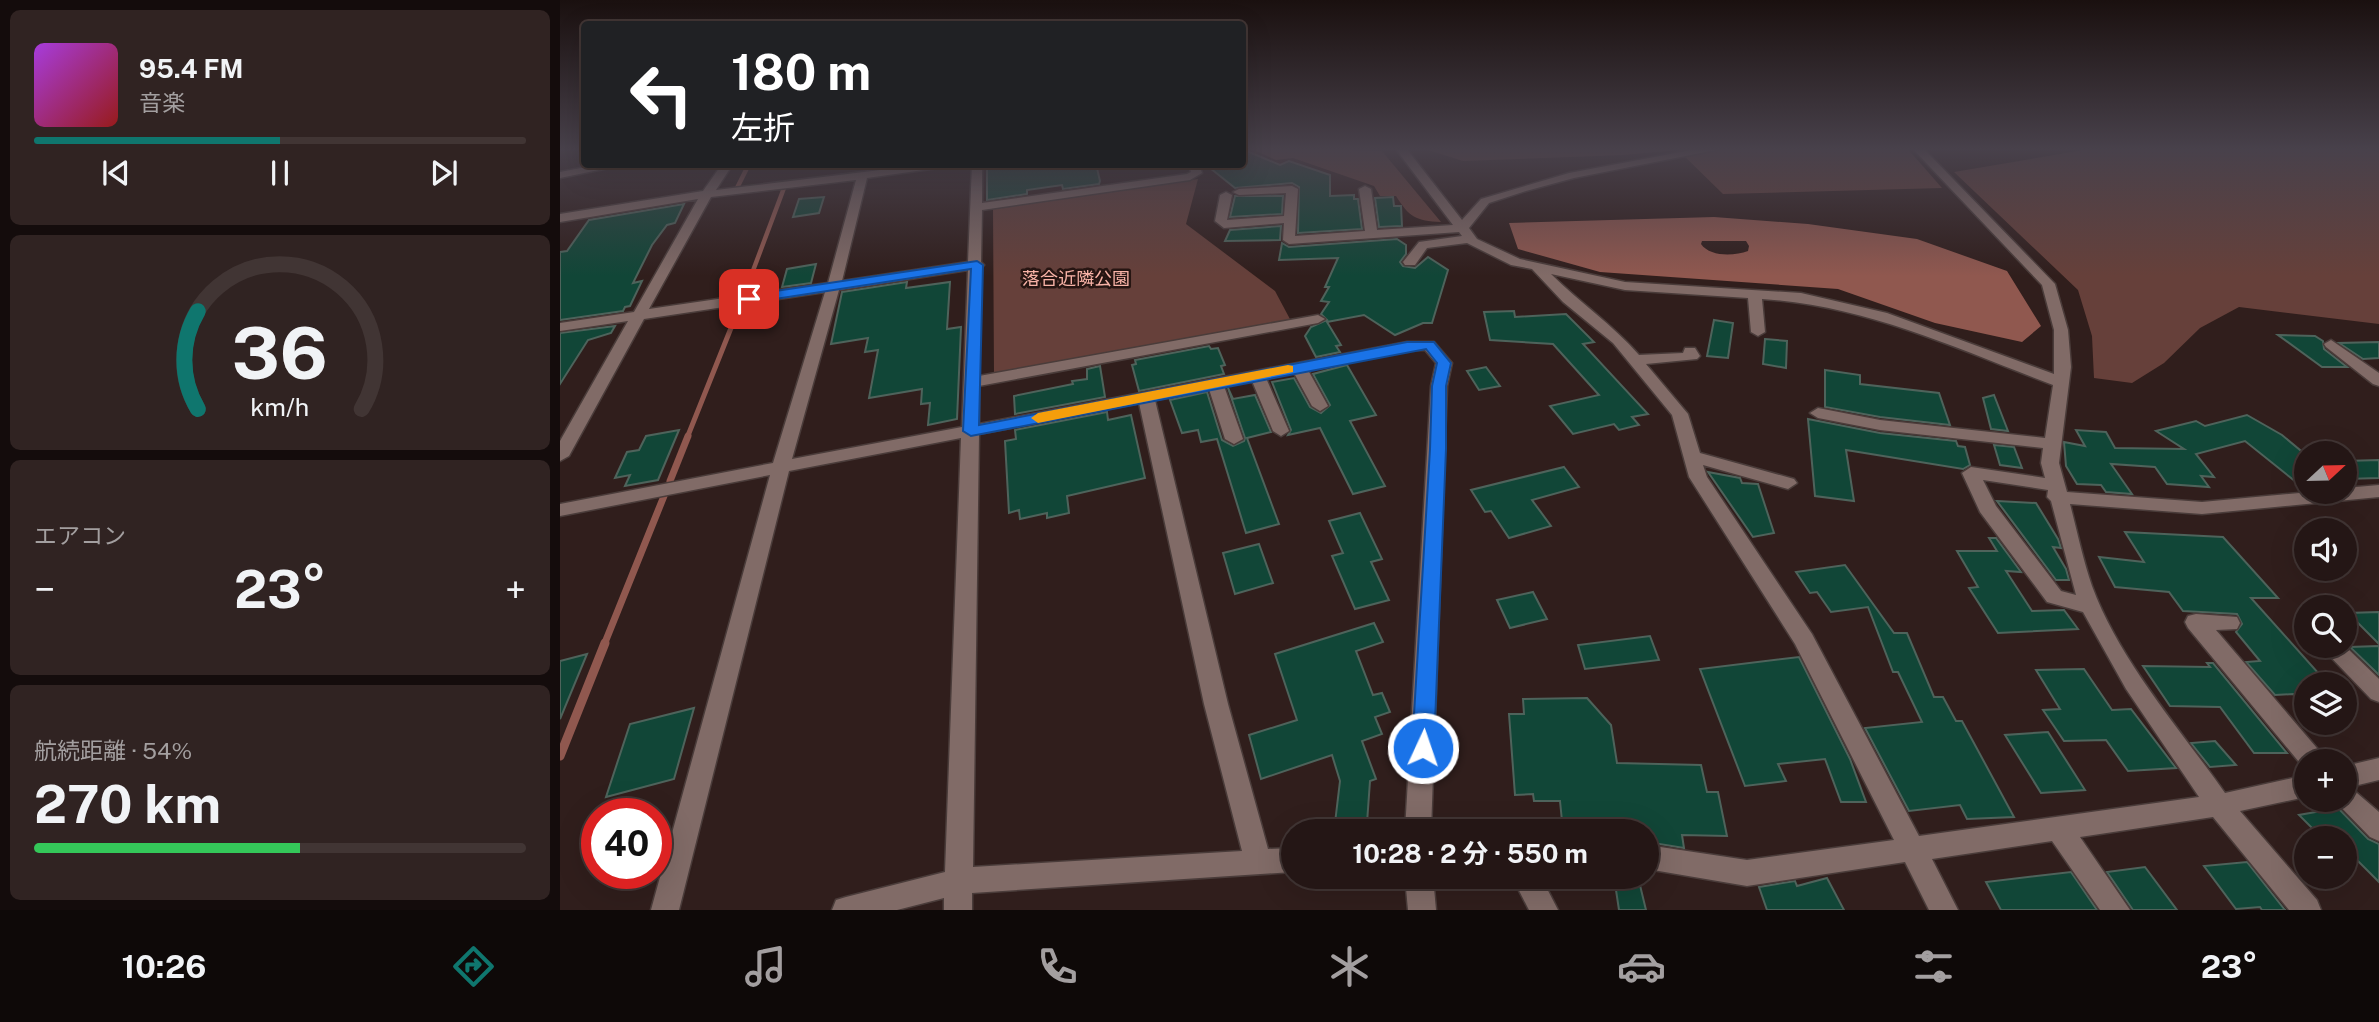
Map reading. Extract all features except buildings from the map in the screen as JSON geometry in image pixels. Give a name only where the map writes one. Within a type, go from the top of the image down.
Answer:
[{"type":"street","points":[[560,456],[709,190]]},
{"type":"street","points":[[560,218],[737,190]]},
{"type":"street","points":[[665,910],[781,467],[859,190]]},
{"type":"street","points":[[958,910],[977,265],[976,190]]},
{"type":"street","points":[[976,207],[1094,190]]},
{"type":"street","points":[[1270,190],[1232,193],[1221,220],[1224,224],[1290,219]]},
{"type":"street","points":[[1292,190],[1289,240],[1466,233]]},
{"type":"street","points":[[1365,190],[1372,235]]},
{"type":"street","points":[[1432,190],[1466,233],[1516,262],[1625,286],[1801,297],[1882,316],[2059,388]]},
{"type":"street","points":[[1410,262],[1423,245],[1466,233],[1486,201],[1518,190]]},
{"type":"street","points":[[1958,190],[2048,284],[2061,330],[2063,367],[2050,463],[2055,491],[2082,586],[2091,607],[2134,683],[2219,805],[2307,910]]},
{"type":"street","points":[[560,234],[575,216]]},
{"type":"street","points":[[560,327],[977,265]]},
{"type":"street","points":[[1536,266],[1568,299],[1618,340],[1680,414],[1698,477],[1804,640],[1944,910]]},
{"type":"street","points":[[1755,294],[1758,332]]},
{"type":"street","points":[[974,382],[1318,319]]},
{"type":"street","points":[[2331,344],[2379,381]]},
{"type":"street","points":[[560,510],[1299,367],[1429,345],[1444,363],[1439,386],[1419,819]]},
{"type":"street","points":[[1636,360],[1676,360],[1692,356],[1690,351]]},
{"type":"street","points":[[1299,367],[1320,407]]},
{"type":"street","points":[[1257,375],[1282,431]]},
{"type":"street","points":[[1216,384],[1234,439]]},
{"type":"street","points":[[1146,397],[1216,704],[1258,862]]},
{"type":"street","points":[[1818,413],[1880,425],[2052,444]]},
{"type":"street","points":[[1691,456],[1788,483]]},
{"type":"street","points":[[2091,607],[2054,597],[1987,508],[1970,473],[2055,491],[2202,508],[2379,491]]},
{"type":"street","points":[[2229,623],[2196,622],[2304,749]]},
{"type":"street","points":[[2343,658],[2379,693]]},
{"type":"street","points":[[2357,774],[2379,769]]},
{"type":"street","points":[[1659,860],[1747,873],[2219,805],[2294,789]]},
{"type":"street","points":[[2357,808],[2379,829]]},
{"type":"street","points":[[2059,829],[2116,910]]},
{"type":"street","points":[[846,910],[959,881],[1281,861]]},
{"type":"street","points":[[1420,889],[1422,910]]},
{"type":"street","points":[[1533,889],[1544,910]]},
{"type":"green space","name":"落合近隣公園","points":[[1114,190],[1195,190],[1186,224],[1275,291],[1291,321],[994,375],[993,207]]},
{"type":"green space","points":[[1377,190],[1415,190],[1441,222],[1414,216],[1396,196],[1380,196]]},
{"type":"green space","points":[[1719,190],[1852,190],[1723,194]]},
{"type":"green space","points":[[1973,190],[2379,190],[2379,324],[2239,307],[2200,328],[2164,363],[2132,383],[2094,378],[2092,336],[2078,290]]},
{"type":"shaded area","points":[[1714,217],[1808,224],[1917,239],[2007,271],[2041,326],[2022,342],[1935,323],[1838,289],[1600,272],[1518,249],[1509,223]],"holes":[[[1702,241],[1746,241],[1748,251],[1736,254],[1716,253],[1701,244]]]},
{"type":"waterway","points":[[751,276],[783,190]]},
{"type":"waterway","points":[[745,292],[752,274]]},
{"type":"waterway","points":[[687,438],[739,308]]},
{"type":"waterway","points":[[670,481],[688,436]]},
{"type":"waterway","points":[[604,645],[664,496]]},
{"type":"waterway","points":[[560,756],[605,643]]},
{"type":"slow traffic","points":[[1038,418],[1288,369]]},
{"type":"route","points":[[749,299],[977,265],[971,431],[1407,346],[1429,345],[1444,363],[1439,386],[1423,748]]}]
